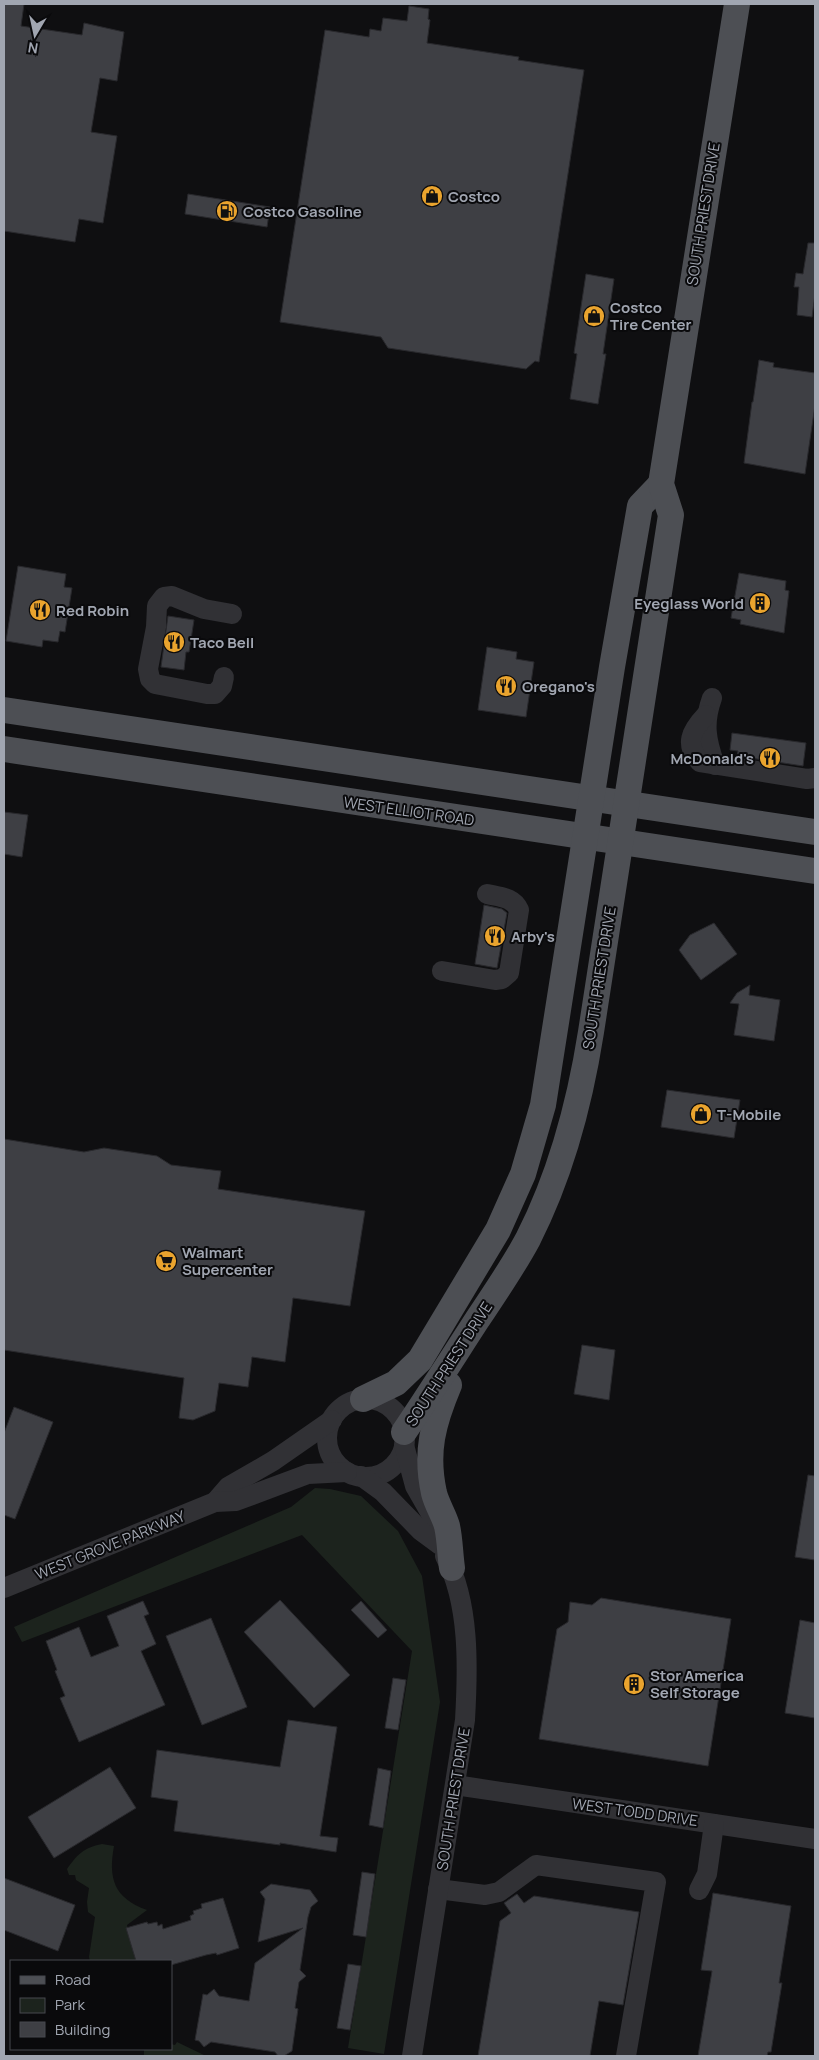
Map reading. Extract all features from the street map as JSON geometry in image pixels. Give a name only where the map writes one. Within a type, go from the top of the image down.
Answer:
[{"type":"main road","name":"SOUTH PRIEST DRIVE","points":[[404,1438],[528,1239],[546,1197],[565,1144],[581,1086],[671,515],[661,484],[737,4]]},
{"type":"main road","name":"SOUTH PRIEST DRIVE","points":[[363,1399],[396,1383],[420,1360],[498,1230],[523,1174],[543,1104],[640,506],[661,484]]},
{"type":"main road","points":[[4,710],[815,832]]},
{"type":"main road","points":[[4,733],[62,741],[75,738],[89,723]]},
{"type":"main road","points":[[89,762],[117,746],[205,758],[235,745]]},
{"type":"main road","name":"WEST ELLIOT ROAD","points":[[4,749],[815,871]]},
{"type":"main road","points":[[536,1221],[530,1211],[528,1202],[532,1184],[549,1137],[543,1104]]},
{"type":"main road","points":[[452,1568],[447,1525],[434,1495],[430,1462],[430,1442],[436,1415],[478,1319]]},
{"type":"street","points":[[224,676],[219,690],[215,694],[207,694],[155,684],[150,679],[148,669],[156,627],[157,606],[164,597],[172,596],[204,609],[232,614]]},
{"type":"street","points":[[709,706],[694,728],[690,746],[692,754],[700,762],[807,779],[815,778]]},
{"type":"street","points":[[442,971],[495,980],[502,979],[509,973],[519,910],[511,900],[487,894]]},
{"type":"street","points":[[363,1399],[374,1400],[390,1408],[401,1421],[404,1438],[401,1456],[394,1465],[384,1472],[373,1476],[354,1474],[338,1464],[329,1449],[328,1431],[332,1420],[350,1402],[363,1399]]},
{"type":"street","name":"WEST GROVE PARKWAY","points":[[215,1502],[228,1487],[273,1461],[332,1420]]},
{"type":"street","name":"SOUTH PRIEST DRIVE","points":[[404,1438],[415,1486],[438,1528],[440,1545],[452,1568],[458,1588],[466,1643],[468,1676],[465,1720],[412,2056]]},
{"type":"street","name":"WEST GROVE PARKWAY","points":[[4,1588],[215,1502],[236,1501],[308,1474],[354,1474]]},
{"type":"street","name":"SOUTH PRIEST DRIVE","points":[[354,1474],[383,1492],[421,1531],[440,1545]]},
{"type":"street","name":"WEST TODD DRIVE","points":[[455,1785],[815,1838]]},
{"type":"street","points":[[699,1890],[707,1874],[714,1824]]},
{"type":"street","points":[[438,1889],[485,1895],[492,1894],[499,1892],[536,1865],[656,1882],[626,2056]]},
{"type":"green space","points":[[315,1488],[330,1489],[361,1496],[398,1531],[422,1576],[440,1702],[384,2054],[348,2048],[412,1651],[302,1535],[22,1642],[14,1627],[291,1507]]},
{"type":"green space","points":[[102,1844],[114,1846],[112,1868],[116,1886],[127,1900],[147,1910],[127,1925],[137,1960],[90,1960],[95,1917],[88,1912],[89,1888],[76,1880],[75,1875],[69,1875],[67,1869],[74,1859],[90,1847]]},
{"type":"green space","points":[[177,2042],[206,2056],[144,2056],[144,2050],[172,2050],[172,2044],[175,2045]]},
{"type":"building","points":[[4,4],[24,4],[21,26],[82,35],[84,23],[124,32],[117,81],[100,78],[91,132],[117,136],[103,223],[79,219],[75,242],[4,231]]},
{"type":"building","name":"Costco","points":[[409,6],[429,9],[428,19],[430,20],[427,43],[519,57],[518,60],[584,70],[539,362],[535,361],[526,369],[388,348],[381,337],[280,322],[325,30],[369,37],[370,29],[381,31],[383,18],[407,21]]},
{"type":"building","name":"Costco Gasoline","points":[[188,194],[270,207],[267,227],[185,214]]},
{"type":"building","points":[[808,243],[815,243],[815,294],[812,317],[797,315],[799,287],[794,287],[796,273],[803,274]]},
{"type":"building","name":"Costco Tire Center","points":[[586,274],[614,279],[603,354],[606,354],[598,404],[570,399],[577,354],[574,353]]},
{"type":"building","points":[[759,360],[774,363],[773,367],[815,373],[815,405],[805,474],[744,463]]},
{"type":"building","name":"Red Robin","points":[[18,566],[66,574],[64,587],[72,588],[65,632],[60,631],[58,642],[43,640],[42,647],[6,641]]},
{"type":"building","name":"Eyeglass World","points":[[739,573],[786,581],[785,590],[789,591],[784,633],[740,624],[741,620],[731,618]]},
{"type":"building","points":[[168,616],[194,620],[189,652],[186,652],[184,670],[161,667]]},
{"type":"building","name":"Oregano's","points":[[487,647],[517,652],[516,659],[534,662],[526,717],[478,710]]},
{"type":"building","name":"McDonald's","points":[[732,733],[806,743],[803,766],[737,756],[738,751],[730,750]]},
{"type":"building","points":[[4,812],[28,815],[22,857],[4,854]]},
{"type":"building","name":"Arby's","points":[[484,905],[502,909],[507,913],[497,968],[475,964]]},
{"type":"building","points":[[714,923],[737,954],[701,980],[679,950],[690,935]]},
{"type":"building","points":[[750,985],[749,995],[780,1000],[774,1041],[734,1035],[739,1004],[730,1003],[737,993]]},
{"type":"building","name":"T-Mobile","points":[[667,1090],[740,1100],[734,1138],[661,1127]]},
{"type":"building","name":"Walmart Supercenter","points":[[4,1139],[84,1152],[104,1148],[157,1156],[171,1165],[221,1171],[218,1189],[365,1211],[350,1306],[293,1298],[285,1362],[252,1357],[248,1387],[219,1383],[215,1411],[193,1420],[179,1418],[184,1378],[4,1350]]},
{"type":"building","points":[[582,1345],[615,1350],[609,1400],[574,1394]]},
{"type":"building","points":[[14,1407],[53,1422],[15,1519],[4,1515],[4,1433]]},
{"type":"building","points":[[808,1475],[815,1476],[815,1560],[795,1557]]},
{"type":"building","name":"Stor America Self Storage","points":[[601,1598],[731,1619],[708,1766],[539,1739],[557,1629],[568,1622],[570,1602],[592,1605]]},
{"type":"building","points":[[280,1600],[350,1675],[314,1708],[244,1632]]},
{"type":"building","points":[[143,1601],[149,1614],[144,1616],[156,1644],[141,1651],[165,1705],[79,1742],[60,1698],[65,1696],[46,1641],[79,1627],[91,1657],[119,1646],[107,1616]]},
{"type":"building","points":[[361,1601],[387,1630],[378,1638],[351,1610]]},
{"type":"building","points":[[211,1618],[247,1707],[202,1725],[166,1636]]},
{"type":"building","points":[[800,1620],[815,1623],[815,1718],[785,1713]]},
{"type":"building","points":[[393,1678],[406,1680],[398,1730],[385,1728]]},
{"type":"building","points":[[288,1720],[337,1727],[320,1836],[338,1838],[336,1852],[280,1843],[280,1845],[174,1831],[178,1801],[151,1797],[157,1750],[280,1767]]},
{"type":"building","points":[[110,1767],[136,1808],[54,1858],[28,1817]]},
{"type":"building","points":[[378,1768],[391,1771],[383,1828],[369,1825]]},
{"type":"building","points":[[362,1872],[375,1874],[366,1937],[353,1935]]},
{"type":"building","points":[[4,1878],[75,1905],[58,1951],[4,1930]]},
{"type":"building","points":[[271,1884],[310,1890],[318,1901],[311,1907],[308,1917],[300,1970],[306,1976],[299,1982],[295,2008],[298,2009],[292,2051],[284,2056],[278,2056],[275,2052],[211,2042],[204,2047],[199,2041],[195,2040],[203,1994],[207,1995],[214,1989],[219,1996],[249,2001],[255,1963],[303,1928],[258,1942],[265,1899],[260,1892]]},
{"type":"building","points":[[713,1893],[791,1906],[779,1983],[782,1983],[771,2052],[768,2052],[767,2056],[698,2056],[712,1971],[701,1970]]},
{"type":"building","points":[[517,1894],[524,1903],[534,1896],[639,1912],[623,2005],[599,2001],[590,2056],[478,2056],[500,1921],[511,1913],[504,1903]]},
{"type":"building","points":[[223,1898],[239,1948],[172,1965],[172,1960],[136,1960],[126,1928],[147,1922],[148,1924],[157,1922],[158,1926],[162,1924],[163,1929],[191,1920],[190,1916],[194,1914],[193,1911],[202,1908],[201,1904]]},
{"type":"building","points":[[348,1964],[361,1966],[350,2030],[337,2028]]},
{"type":"place","name":"Costco","points":[[432,196]]},
{"type":"place","name":"Costco Gasoline","points":[[227,211]]},
{"type":"place","name":"Costco Tire Center","points":[[594,316]]},
{"type":"place","name":"Eyeglass World","points":[[760,603]]},
{"type":"place","name":"Red Robin","points":[[40,610]]},
{"type":"place","name":"Taco Bell","points":[[174,642]]},
{"type":"place","name":"Oregano's","points":[[506,686]]},
{"type":"place","name":"McDonald's","points":[[770,758]]},
{"type":"place","name":"Arby's","points":[[495,936]]},
{"type":"place","name":"T-Mobile","points":[[701,1114]]},
{"type":"place","name":"Walmart Supercenter","points":[[166,1261]]},
{"type":"place","name":"Stor America Self Storage","points":[[634,1684]]}]
